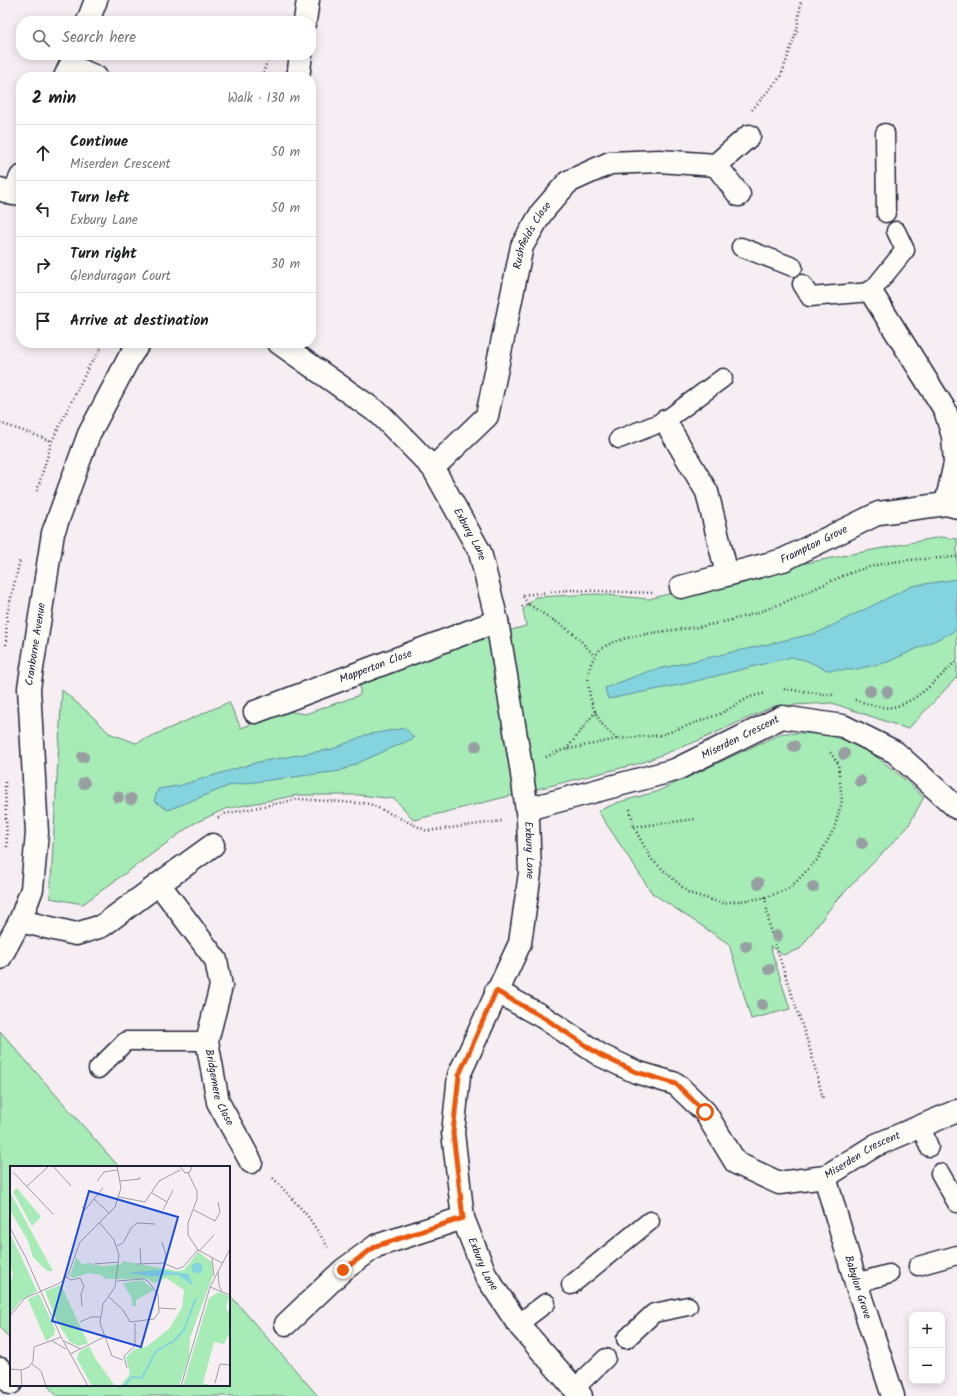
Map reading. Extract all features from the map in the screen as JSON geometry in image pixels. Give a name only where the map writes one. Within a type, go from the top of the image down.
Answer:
[{"type":"street","points":[[90,16],[96,0]]},
{"type":"street","points":[[306,16],[308,0]]},
{"type":"street","points":[[299,72],[300,60]]},
{"type":"street","points":[[70,66],[84,72]]},
{"type":"street","points":[[739,195],[716,165],[749,136]]},
{"type":"street","name":"Rushfields Close","points":[[433,468],[487,416],[522,246],[542,212],[568,182],[610,163],[659,161],[716,165]]},
{"type":"street","points":[[0,189],[13,194],[16,188]]},
{"type":"street","name":"Frampton Grove","points":[[681,587],[783,560],[879,513],[951,505],[956,463],[955,435],[945,410],[871,292]]},
{"type":"street","name":"Cranborne Avenue","points":[[0,958],[20,921],[32,889],[37,834],[29,688],[53,533],[89,434],[136,348]]},
{"type":"street","name":"Exbury Lane","points":[[286,348],[381,415],[433,468],[480,552],[497,621],[522,767],[527,814],[530,873],[520,943],[496,991],[459,1075],[453,1133],[463,1218],[486,1276],[518,1324],[574,1394]]},
{"type":"street","points":[[664,422],[707,492],[727,574]]},
{"type":"street","name":"Mapperton Close","points":[[255,712],[497,621]]},
{"type":"street","name":"Miserden Crescent","points":[[527,814],[623,783],[674,770],[782,717],[844,726],[895,752],[957,808]]},
{"type":"street","points":[[20,921],[76,934],[102,926],[213,845]]},
{"type":"street","name":"Bridgemere Close","points":[[159,884],[216,960],[221,986],[207,1041],[218,1102],[251,1162]]},
{"type":"street","name":"Miserden Crescent","points":[[496,991],[543,1017],[600,1055],[636,1072],[676,1084],[705,1112],[736,1163],[779,1183],[825,1177],[876,1145],[957,1111]]},
{"type":"street","name":"Babylon Grove","points":[[825,1177],[856,1283],[893,1396]]},
{"type":"street","points":[[286,1324],[343,1270],[376,1246],[463,1218]]},
{"type":"street","points":[[0,1369],[10,1381]]},
{"type":"street","points":[[14,1386],[22,1396]]},
{"type":"lane","points":[[885,133],[886,213]]},
{"type":"lane","points":[[802,284],[810,297],[871,292],[905,250],[896,232]]},
{"type":"lane","points":[[741,247],[793,267]]},
{"type":"lane","points":[[619,439],[664,422],[723,378]]},
{"type":"lane","points":[[98,1069],[126,1041],[207,1041]]},
{"type":"lane","points":[[920,1126],[929,1147]]},
{"type":"lane","points":[[940,1173],[957,1203]]},
{"type":"lane","points":[[571,1285],[650,1221]]},
{"type":"lane","points":[[918,1266],[957,1255]]},
{"type":"lane","points":[[856,1283],[889,1274]]},
{"type":"lane","points":[[518,1324],[546,1303]]},
{"type":"lane","points":[[626,1338],[654,1312],[688,1306]]},
{"type":"lane","points":[[574,1394],[606,1358]]},
{"type":"path","points":[[749,136],[745,118],[781,76],[797,30],[801,0]]},
{"type":"path","points":[[264,72],[267,60]]},
{"type":"path","points":[[0,423],[52,441]]},
{"type":"path","points":[[617,739],[602,724],[592,702],[588,680],[592,659],[600,649],[623,639],[705,626],[741,618],[781,604],[839,578],[873,566],[957,557]]},
{"type":"path","points":[[595,656],[572,632],[528,604],[522,595],[569,590],[649,594],[681,589],[681,587]]},
{"type":"path","points":[[497,621],[528,604]]},
{"type":"path","points":[[566,750],[596,711]]},
{"type":"path","points":[[623,783],[634,827],[651,859],[688,893],[722,902],[765,897],[790,888],[817,860],[834,829],[842,801],[838,763],[812,722]]},
{"type":"path","points":[[217,818],[224,814],[299,799],[370,804],[427,831],[527,814]]},
{"type":"path","points":[[634,827],[696,819]]},
{"type":"path","points":[[765,897],[770,929],[809,1046],[823,1098]]},
{"type":"path","points":[[251,1162],[276,1180],[307,1215],[343,1270]]},
{"type":"green space","points":[[940,537],[957,539],[957,677],[908,729],[832,703],[774,706],[700,740],[641,763],[414,820],[395,799],[359,795],[298,795],[225,809],[193,824],[83,904],[50,898],[62,690],[109,733],[136,743],[229,702],[241,728],[286,711],[305,714],[360,695],[360,683],[482,638],[526,626],[523,610],[535,597],[596,594],[649,599],[733,577]]},
{"type":"green space","points":[[782,733],[827,735],[852,743],[872,754],[924,797],[907,828],[834,903],[800,949],[783,955],[770,946],[790,1009],[751,1019],[729,944],[652,893],[598,811],[619,802],[656,792]]},
{"type":"green space","points":[[0,1031],[118,1166],[10,1166],[10,1340],[0,1327]]},
{"type":"green space","points":[[230,1295],[318,1396],[57,1396],[48,1386],[230,1386]]},
{"type":"water","points":[[957,579],[957,628],[951,633],[888,662],[853,670],[827,670],[805,660],[791,657],[684,684],[608,699],[605,688],[649,671],[817,633],[912,586]]},
{"type":"water","points":[[405,728],[414,738],[340,771],[231,785],[168,810],[154,801],[158,789],[178,786],[258,762],[333,749],[365,735]]},
{"type":"route","points":[[343,1270],[376,1246],[463,1218],[453,1133],[459,1075],[496,991],[543,1017],[600,1055],[636,1072],[676,1084],[705,1112]]}]
